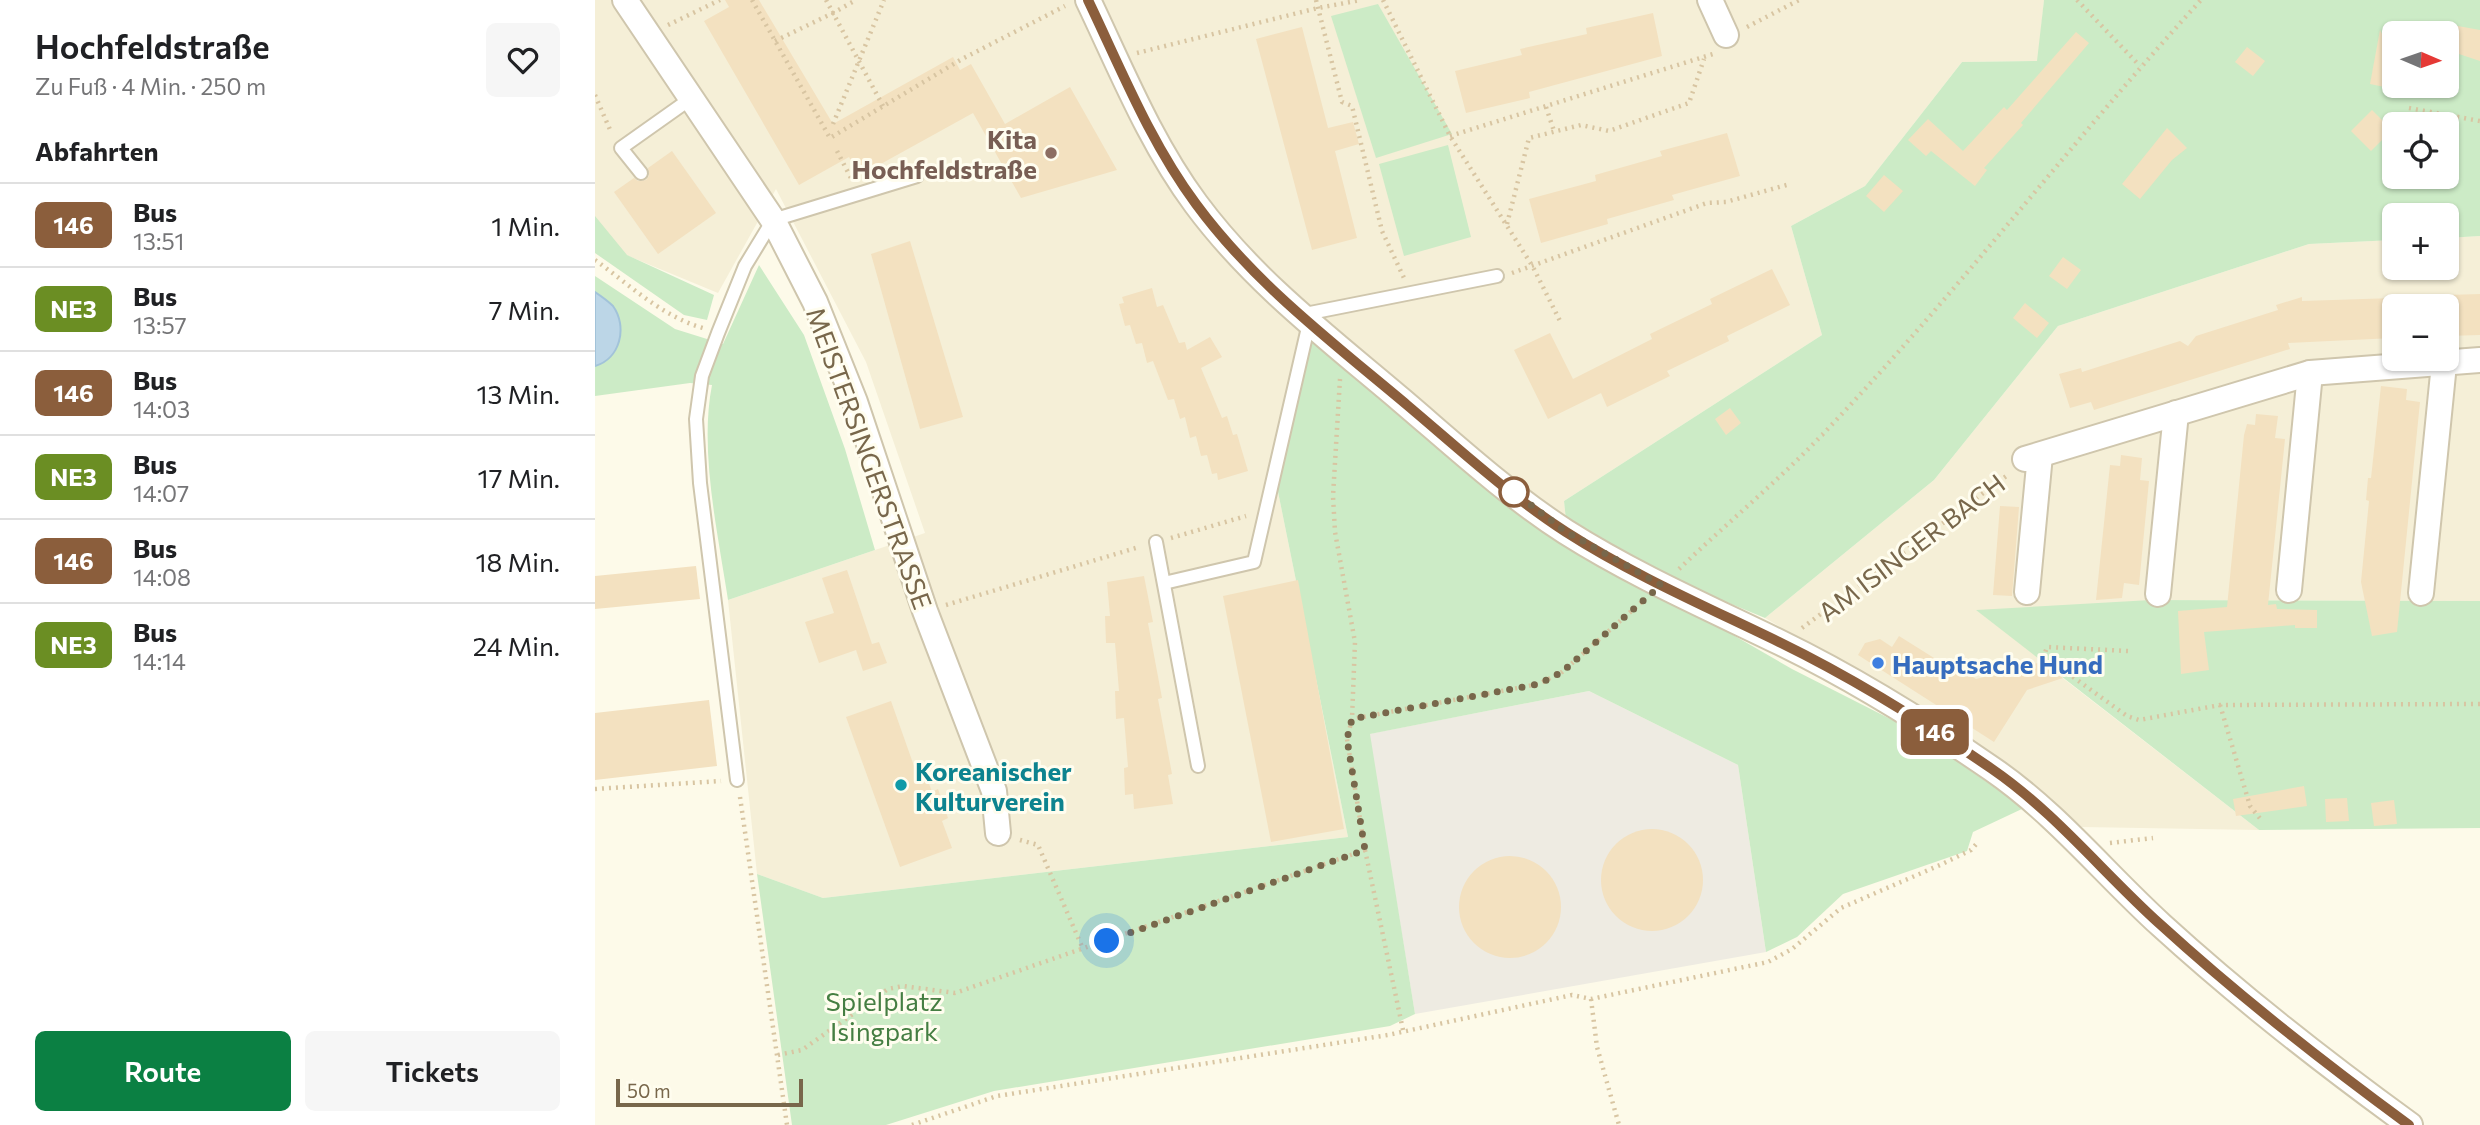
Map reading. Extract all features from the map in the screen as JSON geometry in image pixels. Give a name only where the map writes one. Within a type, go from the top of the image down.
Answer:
[{"type":"street","name":"MEISTERSINGERSTRASSE","points":[[625,0],[693,97],[773,220],[815,302],[850,389],[925,611],[994,791],[998,832]]},
{"type":"street","points":[[1088,0],[1155,139],[1196,203],[1268,288],[1304,319],[1453,444],[1565,531],[1661,585],[1784,644],[1888,701],[1994,770],[2041,807],[2157,921],[2252,1005],[2410,1125]]},
{"type":"street","points":[[1710,0],[1724,42]]},
{"type":"street","points":[[2459,362],[2480,360]]},
{"type":"street","points":[[2032,457],[2310,373],[2382,368]]},
{"type":"street","points":[[2421,593],[2443,371]]},
{"type":"street","points":[[2289,590],[2310,373]]},
{"type":"street","points":[[2158,594],[2176,413]]},
{"type":"street","name":"AM ISINGER BACH","points":[[2027,592],[2032,457]]},
{"type":"lane","points":[[641,173],[621,148],[693,97]]},
{"type":"lane","points":[[737,780],[700,483],[696,419],[702,376],[745,267],[773,220],[917,176]]},
{"type":"lane","points":[[1164,583],[1254,562],[1304,319],[1497,276]]},
{"type":"lane","points":[[1156,542],[1198,766]]},
{"type":"path","points":[[671,24],[720,0]]},
{"type":"path","points":[[752,0],[830,138],[853,127],[883,106],[974,53],[1048,14]]},
{"type":"path","points":[[826,0],[883,106]]},
{"type":"path","points":[[775,41],[856,0]]},
{"type":"path","points":[[833,124],[884,0]]},
{"type":"path","points":[[1317,0],[1342,102],[1352,106],[1382,231],[1412,293]]},
{"type":"path","points":[[1115,57],[1361,0]]},
{"type":"path","points":[[1383,0],[1450,136],[1533,267],[1561,323]]},
{"type":"path","points":[[1450,136],[1704,58],[1724,42],[1799,0]]},
{"type":"path","points":[[2077,0],[2140,66]]},
{"type":"path","points":[[1352,719],[1539,684],[1562,672],[1661,585],[1820,437],[1936,310],[2140,66],[2201,0]]},
{"type":"path","points":[[1507,224],[1529,138],[1581,125],[1609,131],[1689,103],[1704,58]]},
{"type":"path","points":[[595,95],[621,148]]},
{"type":"path","points":[[1546,107],[1554,131]]},
{"type":"path","points":[[2409,107],[2480,121]]},
{"type":"path","points":[[837,150],[856,194]]},
{"type":"path","points":[[1533,267],[1707,204],[1726,202],[1790,184]]},
{"type":"path","points":[[595,260],[660,309],[682,322],[718,332]]},
{"type":"path","points":[[1342,350],[1333,496],[1335,532],[1355,642],[1352,719],[1347,739],[1365,850],[1403,1030]]},
{"type":"path","name":"AM ISINGER BACH","points":[[1784,644],[1808,623],[2032,457]]},
{"type":"path","points":[[925,611],[1265,511]]},
{"type":"path","points":[[2128,650],[2047,648],[2044,656],[2127,716],[2139,720],[2220,705],[2480,704]]},
{"type":"path","points":[[2220,705],[2250,806],[2262,821]]},
{"type":"path","points":[[595,789],[737,780],[787,1125]]},
{"type":"path","points":[[998,832],[1038,845],[1083,949]]},
{"type":"path","points":[[2081,846],[2153,838]]},
{"type":"path","points":[[912,1125],[996,1096],[1403,1030],[1572,995],[1591,999],[1767,962],[1792,949],[1840,908],[1940,865],[1971,850],[1978,842]]},
{"type":"path","points":[[778,1055],[801,1050],[888,989],[903,986],[955,993],[1365,850]]},
{"type":"path","points":[[1591,999],[1597,1047],[1619,1125]]},
{"type":"shaded area","points":[[595,0],[2044,0],[2038,61],[1962,62],[1865,186],[1791,226],[1822,335],[1564,501],[1567,530],[1275,477],[1348,837],[823,898],[757,874],[728,600],[925,533],[866,362],[776,189],[718,293],[626,255],[595,218]]},
{"type":"shaded area","points":[[2480,236],[2480,601],[2151,600],[2042,662],[2259,830],[2082,827],[2046,796],[1890,691],[1765,618],[1934,480],[2058,326],[2309,244],[2382,241],[2382,280],[2459,280],[2459,237]]},
{"type":"shaded area","points":[[1589,691],[1738,765],[1766,952],[1415,1014],[1369,734]]},
{"type":"green space","points":[[2044,0],[2480,0],[2480,236],[2459,237],[2459,203],[2382,203],[2382,241],[2309,244],[2058,326],[1934,480],[1765,618],[1659,574],[1567,530],[1564,501],[1822,335],[1791,226],[1865,186],[1962,62],[2037,61]]},
{"type":"green space","points":[[1378,4],[1452,134],[1376,158],[1331,16]]},
{"type":"green space","points":[[1448,145],[1471,237],[1404,256],[1379,164]]},
{"type":"green space","points":[[595,216],[627,255],[714,295],[707,320],[684,315],[595,253]]},
{"type":"green space","points":[[759,265],[804,335],[845,449],[875,550],[728,600],[711,492],[708,437],[712,385],[690,383],[595,396],[595,276],[675,329],[723,344]]},
{"type":"green space","name":"Spielplatz Isingpark","points":[[1307,326],[1653,589],[1792,669],[1912,730],[2024,808],[1973,832],[1967,851],[1843,894],[1797,937],[1766,952],[1738,765],[1589,691],[1370,734],[1415,1014],[1390,1026],[994,1091],[886,1125],[792,1125],[757,874],[823,898],[1348,837],[1275,477]]},
{"type":"green space","points":[[2151,600],[2480,601],[2480,828],[2259,830],[1976,610]]},
{"type":"water","points":[[595,292],[613,306],[618,314],[620,332],[616,349],[604,362],[595,366]]},
{"type":"building","points":[[725,0],[759,0],[833,124],[953,57],[960,70],[971,64],[1005,124],[1070,87],[1117,170],[1021,198],[973,113],[859,176],[849,157],[799,185],[704,21],[729,7]]},
{"type":"building","points":[[1653,13],[1662,56],[1529,92],[1530,98],[1466,113],[1455,71],[1522,55],[1520,49],[1587,34],[1586,28]]},
{"type":"building","points":[[2459,26],[2480,30],[2480,61],[2459,54]]},
{"type":"building","points":[[1302,27],[1328,128],[1353,122],[1359,144],[1335,151],[1357,238],[1312,250],[1256,39]]},
{"type":"building","points":[[2380,30],[2382,86],[2370,84]]},
{"type":"building","points":[[2076,32],[2089,43],[2021,123],[2023,125],[1984,168],[1987,170],[1975,186],[1931,151],[1926,156],[1908,140],[1928,119],[1963,151],[2004,107],[2007,110]]},
{"type":"building","points":[[2247,47],[2265,61],[2253,76],[2235,62]]},
{"type":"building","points":[[2372,110],[2382,120],[2382,140],[2371,151],[2351,131]]},
{"type":"building","points":[[2167,128],[2187,148],[2172,160],[2140,199],[2122,184]]},
{"type":"building","points":[[1727,133],[1740,176],[1672,195],[1674,200],[1607,219],[1608,224],[1541,243],[1529,199],[1596,181],[1595,175],[1662,156],[1660,151]]},
{"type":"building","points":[[672,151],[716,213],[658,254],[614,192],[634,178],[638,181],[646,180],[649,176],[648,168]]},
{"type":"building","points":[[1884,175],[1903,191],[1884,212],[1866,196]]},
{"type":"building","points":[[910,241],[963,417],[920,429],[871,254]]},
{"type":"building","points":[[2063,257],[2081,270],[2067,289],[2049,276]]},
{"type":"building","points":[[1772,269],[1790,305],[1727,336],[1729,341],[1667,371],[1670,376],[1607,407],[1601,393],[1548,419],[1514,350],[1550,333],[1573,379],[1652,339],[1650,334],[1712,304],[1710,299]]},
{"type":"building","points":[[1152,288],[1157,307],[1163,305],[1179,343],[1185,342],[1187,350],[1210,337],[1222,357],[1201,368],[1222,418],[1227,416],[1233,435],[1237,434],[1248,471],[1218,480],[1217,473],[1212,474],[1207,455],[1201,456],[1196,436],[1190,438],[1185,417],[1180,419],[1174,399],[1168,400],[1153,361],[1147,363],[1142,343],[1136,344],[1130,325],[1125,326],[1119,304],[1124,303],[1122,297]]},
{"type":"building","points":[[2480,294],[2480,335],[2459,336],[2459,295]]},
{"type":"building","points":[[2302,297],[2302,301],[2382,298],[2382,339],[2288,343],[2290,349],[2094,410],[2091,402],[2070,408],[2059,374],[2081,368],[2082,372],[2180,341],[2188,346],[2196,336],[2278,310],[2276,305]]},
{"type":"building","points":[[2025,303],[2049,323],[2037,338],[2013,318]]},
{"type":"building","points":[[2381,386],[2407,389],[2406,400],[2420,402],[2397,632],[2372,636],[2361,582],[2369,501],[2366,500],[2368,478],[2371,478]]},
{"type":"building","points":[[1730,408],[1741,423],[1726,435],[1715,419]]},
{"type":"building","points":[[2256,414],[2278,416],[2275,438],[2285,439],[2268,605],[2276,604],[2277,609],[2317,610],[2317,628],[2295,628],[2295,625],[2204,632],[2209,670],[2181,674],[2178,611],[2227,607],[2244,435],[2247,424],[2255,425]]},
{"type":"building","points":[[2121,455],[2142,458],[2140,480],[2149,481],[2139,585],[2124,583],[2122,598],[2096,600],[2110,465],[2120,466]]},
{"type":"building","points":[[2000,506],[2019,507],[2012,596],[1993,595]]},
{"type":"building","points":[[696,566],[700,599],[595,609],[595,576]]},
{"type":"building","points":[[847,570],[872,644],[879,642],[887,663],[863,671],[856,650],[819,663],[805,622],[834,613],[822,578]]},
{"type":"building","points":[[1144,576],[1153,622],[1148,623],[1162,698],[1158,699],[1172,774],[1168,775],[1173,804],[1134,809],[1133,794],[1125,795],[1124,768],[1128,767],[1124,718],[1116,719],[1115,691],[1119,691],[1115,643],[1106,643],[1105,616],[1110,616],[1107,582]]},
{"type":"building","points":[[1298,580],[1344,829],[1271,842],[1223,596]]},
{"type":"building","points":[[1899,636],[1958,673],[1961,669],[1976,679],[2042,662],[2063,678],[2027,690],[1994,742],[1858,655],[1865,643],[1880,639],[1892,647]]},
{"type":"building","points":[[709,700],[717,766],[595,780],[595,713]]},
{"type":"building","name":"Koreanischer Kulturverein","points":[[891,701],[914,766],[922,764],[932,792],[938,789],[948,818],[942,821],[952,848],[900,867],[846,717]]},
{"type":"building","points":[[2304,786],[2307,806],[2236,816],[2233,799]]},
{"type":"building","points":[[2347,798],[2349,821],[2326,822],[2325,799]]},
{"type":"building","points":[[2394,800],[2397,824],[2374,826],[2371,803]]},
{"type":"building","points":[[1652,829],[1672,833],[1688,844],[1699,860],[1703,880],[1699,900],[1688,916],[1672,927],[1652,931],[1632,927],[1616,916],[1605,900],[1601,880],[1605,860],[1616,844],[1632,833]]},
{"type":"building","points":[[1510,856],[1530,860],[1546,871],[1557,887],[1561,907],[1557,927],[1546,943],[1530,954],[1510,958],[1490,954],[1474,943],[1463,927],[1459,907],[1463,887],[1474,871],[1490,860]]},
{"type":"bus line","name":"146","points":[[1088,0],[1155,139],[1196,203],[1268,288],[1309,323],[1453,444],[1565,531],[1661,585],[1784,644],[1888,701],[1994,770],[2041,807],[2157,921],[2252,1005],[2409,1125]]},
{"type":"place","name":"Kita Hochfeldstraße","points":[[1051,153]]},
{"type":"place","name":"Hauptsache Hund","points":[[1878,663]]},
{"type":"place","name":"Koreanischer Kulturverein","points":[[901,785]]},
{"type":"route","points":[[1107,941],[1365,850],[1347,739],[1352,719],[1482,697],[1539,684],[1562,672],[1661,585],[1565,531],[1514,492]]}]
